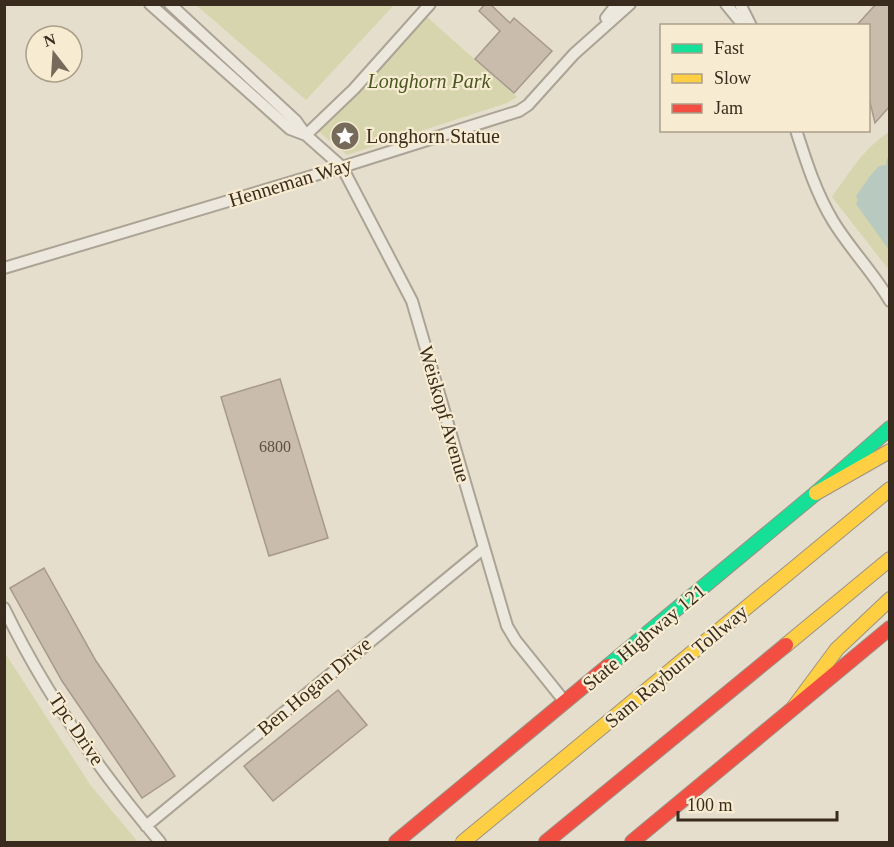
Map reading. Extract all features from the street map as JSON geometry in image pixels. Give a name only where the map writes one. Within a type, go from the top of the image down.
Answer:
[{"type":"main road","name":"State Highway 121","points":[[396,843],[816,493],[890,428]]},
{"type":"main road","points":[[816,493],[890,451]]},
{"type":"main road","name":"Sam Rayburn Tollway","points":[[463,843],[890,489]]},
{"type":"main road","points":[[546,843],[890,560]]},
{"type":"main road","points":[[794,707],[837,649],[890,599]]},
{"type":"main road","points":[[632,843],[890,628]]},
{"type":"street","points":[[150,4],[290,129],[306,135]]},
{"type":"street","points":[[170,4],[296,121],[306,135]]},
{"type":"street","points":[[306,135],[354,89],[430,4]]},
{"type":"street","name":"Henneman Way","points":[[4,267],[342,167],[519,111],[528,105],[585,44],[617,4]]},
{"type":"street","name":"Henneman Way","points":[[585,44],[630,4]]},
{"type":"street","points":[[726,4],[742,24]]},
{"type":"street","points":[[740,4],[750,24]]},
{"type":"street","points":[[797,132],[811,174],[828,212],[877,279],[890,301]]},
{"type":"street","name":"Weiskopf Avenue","points":[[306,135],[342,167],[412,301],[507,626],[566,702]]},
{"type":"street","points":[[877,279],[890,289]]},
{"type":"street","name":"Ben Hogan Drive","points":[[146,826],[484,548]]},
{"type":"street","name":"Tpc Drive","points":[[4,608],[43,678],[80,737],[160,843]]},
{"type":"green space","points":[[196,5],[394,5],[306,100]]},
{"type":"green space","name":"Longhorn Park","points":[[427,17],[517,97],[507,103],[347,155],[318,131]]},
{"type":"green space","points":[[889,132],[889,270],[832,197],[864,153]]},
{"type":"green space","points":[[5,653],[91,786],[138,842],[5,842]]},
{"type":"shaded area","points":[[889,157],[889,250],[856,204],[858,200],[856,196],[879,166],[886,165]]},
{"type":"building","points":[[485,4],[490,4],[510,23],[514,18],[552,51],[514,93],[475,59],[500,31],[479,11]]},
{"type":"building","points":[[876,4],[890,4],[890,106],[875,123],[870,102],[870,24],[858,24]]},
{"type":"building","points":[[280,379],[328,538],[269,556],[221,397]]},
{"type":"building","points":[[44,568],[96,661],[175,776],[142,798],[62,681],[10,588]]},
{"type":"building","points":[[338,690],[367,725],[273,801],[244,766]]},
{"type":"traffic: fast","points":[[608,666],[816,493],[890,428]]},
{"type":"traffic: slow","points":[[816,493],[890,451]]},
{"type":"traffic: slow","points":[[463,842],[890,489]]},
{"type":"traffic: slow","points":[[786,645],[890,559]]},
{"type":"traffic: slow","points":[[794,707],[837,649],[890,599]]},
{"type":"traffic: jam","points":[[632,842],[890,628]]},
{"type":"traffic: jam","points":[[546,842],[786,645]]},
{"type":"traffic: jam","points":[[396,842],[608,666]]},
{"type":"place","name":"Longhorn Statue","points":[[345,136]]}]
